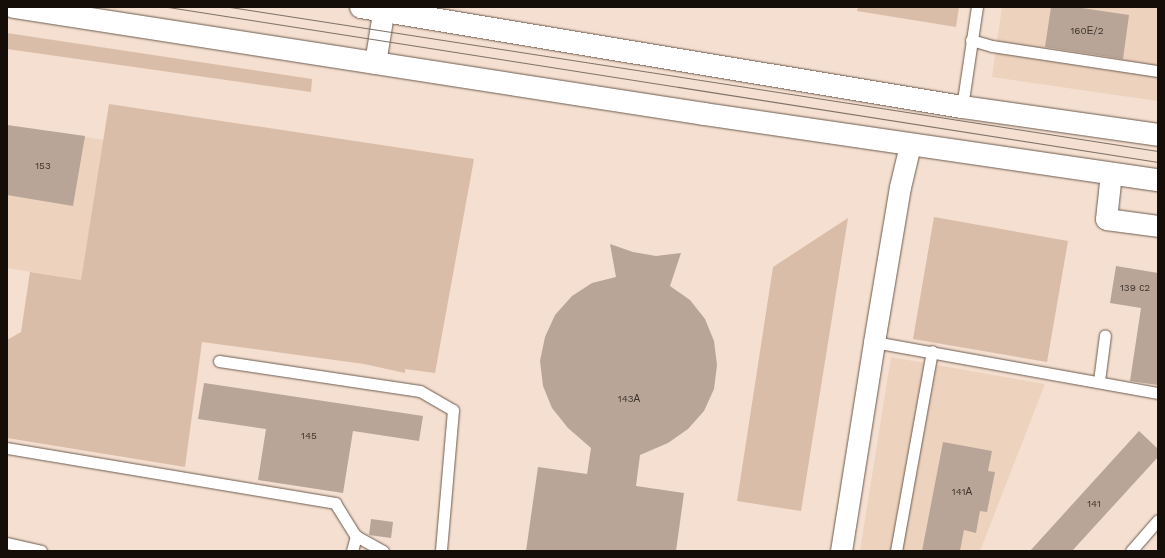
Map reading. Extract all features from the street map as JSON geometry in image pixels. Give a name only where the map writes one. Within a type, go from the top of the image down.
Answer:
[{"type":"highway","points":[[14,7],[910,145],[1111,173],[1157,176]]},
{"type":"highway","points":[[361,7],[383,9],[962,107],[1158,135]]},
{"type":"street","points":[[375,63],[383,9]]},
{"type":"street","points":[[841,551],[900,187],[910,145]]},
{"type":"street","points":[[1111,173],[1106,219],[1158,226]]},
{"type":"lane","points":[[962,107],[977,7]]},
{"type":"lane","points":[[971,40],[992,46],[1158,71]]},
{"type":"lane","points":[[1099,382],[1105,336]]},
{"type":"lane","points":[[874,342],[932,351],[1158,393]]},
{"type":"lane","points":[[896,551],[932,351]]},
{"type":"lane","points":[[219,361],[420,391],[452,410],[441,551]]},
{"type":"lane","points":[[7,448],[335,503],[356,536],[382,551]]},
{"type":"lane","points":[[1131,551],[1158,520]]},
{"type":"lane","points":[[352,551],[356,536]]},
{"type":"lane","points":[[7,543],[41,551]]},
{"type":"shaded area","points":[[858,7],[959,7],[956,27],[857,11]]},
{"type":"shaded area","points":[[1002,7],[1158,7],[1158,101],[992,77]]},
{"type":"shaded area","points":[[7,33],[312,79],[311,92],[7,49]]},
{"type":"shaded area","points":[[109,104],[474,159],[435,373],[405,369],[405,373],[364,364],[202,342],[185,467],[7,438],[7,340],[21,332],[30,272],[81,280]]},
{"type":"shaded area","points":[[7,125],[104,140],[81,280],[7,268]]},
{"type":"shaded area","points":[[934,217],[1068,241],[1047,362],[913,339]]},
{"type":"shaded area","points":[[848,218],[801,511],[737,501],[773,267]]},
{"type":"shaded area","points":[[891,357],[1045,384],[980,551],[860,551]]},
{"type":"building","points":[[1051,7],[1075,7],[1129,15],[1123,59],[1045,47]]},
{"type":"building","points":[[7,125],[85,136],[73,206],[7,195]]},
{"type":"building","points":[[610,244],[633,252],[656,256],[681,253],[670,286],[690,300],[705,319],[714,341],[717,365],[714,389],[704,411],[688,429],[668,443],[640,455],[636,486],[684,493],[676,551],[526,551],[538,467],[587,474],[591,448],[568,428],[552,408],[543,386],[540,361],[545,337],[555,315],[572,296],[592,283],[616,277]]},
{"type":"building","points":[[1116,266],[1158,273],[1158,385],[1130,381],[1141,308],[1110,303]]},
{"type":"building","points":[[204,383],[423,416],[419,441],[353,431],[343,493],[258,480],[266,429],[198,419]]},
{"type":"building","points":[[1139,431],[1158,449],[1158,457],[1072,551],[1030,551]]},
{"type":"building","points":[[943,442],[992,451],[988,471],[995,472],[987,512],[980,511],[976,533],[964,530],[960,551],[922,551]]},
{"type":"building","points":[[371,519],[393,522],[391,538],[369,535]]},
{"type":"tram line","points":[[168,7],[1158,162]]},
{"type":"tram line","points":[[230,7],[1158,151]]}]
